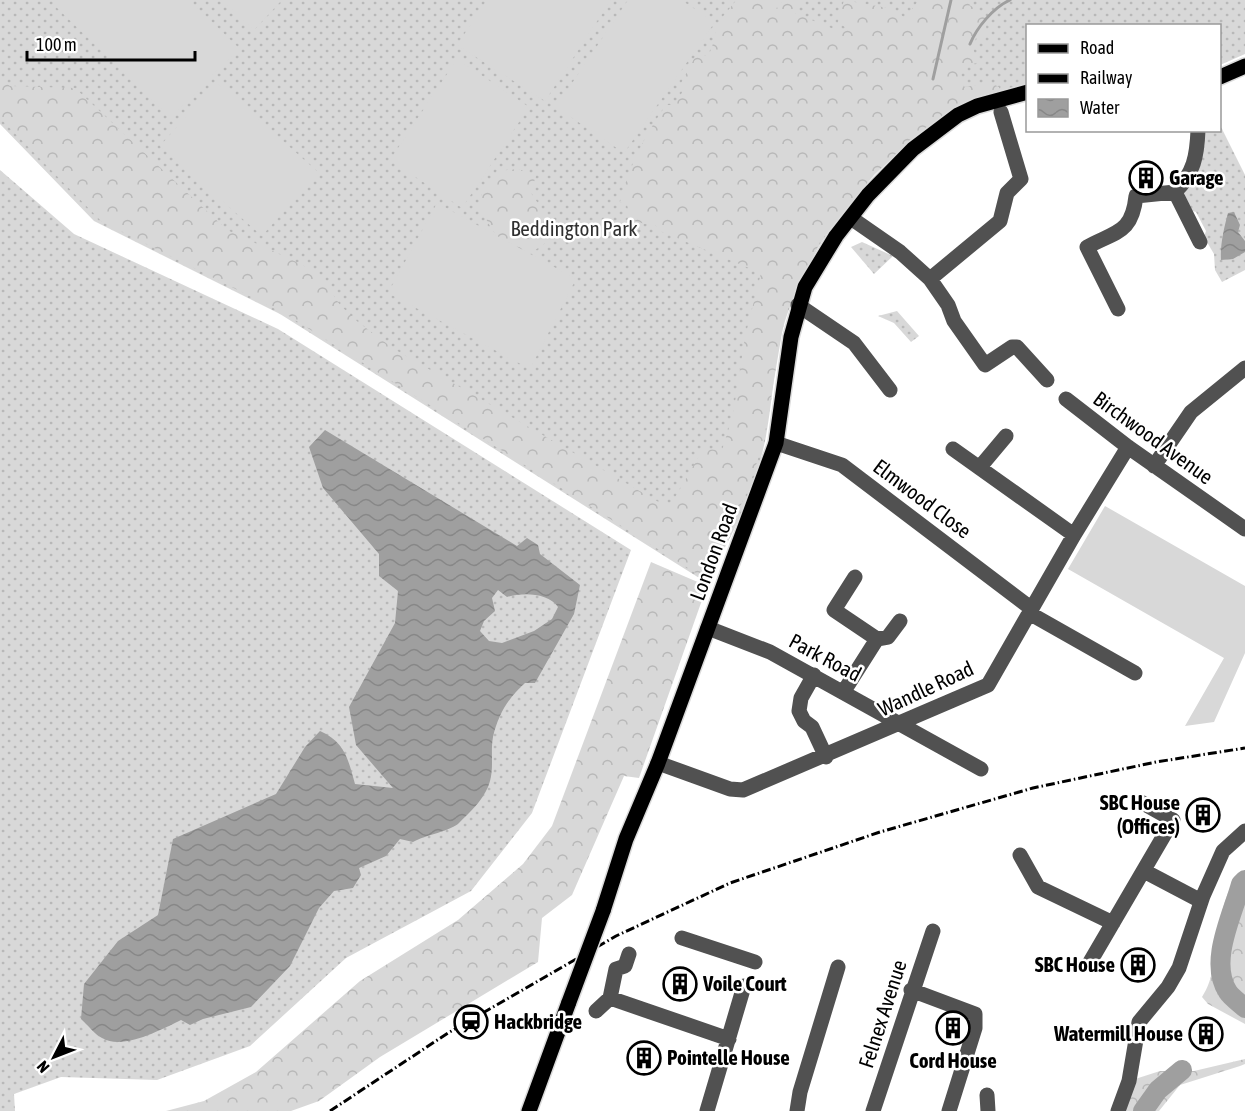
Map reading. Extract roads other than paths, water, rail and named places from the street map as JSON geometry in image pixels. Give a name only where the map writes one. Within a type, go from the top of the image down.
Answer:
[{"type":"main road","points":[[1221,77],[1245,66]]},
{"type":"main road","name":"London Road","points":[[529,1111],[603,911],[626,839],[658,762],[776,442],[798,305],[805,287],[829,246],[868,195],[913,149],[958,115],[977,106],[1026,93]]},
{"type":"street","points":[[930,279],[1000,221],[1007,193],[1019,184],[1021,173],[1001,112]]},
{"type":"street","points":[[1118,309],[1087,247],[1129,223],[1134,216],[1136,196],[1175,192],[1193,170],[1197,155],[1198,132]]},
{"type":"street","points":[[1175,192],[1200,242]]},
{"type":"street","points":[[851,218],[900,252],[930,279],[948,305],[954,321],[985,365],[1011,347],[1017,347],[1047,380]]},
{"type":"street","points":[[798,305],[854,344],[891,390]]},
{"type":"street","points":[[1154,466],[1191,412],[1245,368]]},
{"type":"street","name":"Birchwood Avenue","points":[[1066,399],[1154,466],[1245,529]]},
{"type":"street","points":[[980,467],[1006,436]]},
{"type":"street","name":"Elmwood Close","points":[[776,442],[842,465],[1030,611],[1136,673]]},
{"type":"street","name":"Wandle Road","points":[[658,762],[730,789],[744,790],[903,724],[988,685],[1074,535],[1128,447]]},
{"type":"street","points":[[953,449],[1074,535]]},
{"type":"street","points":[[855,577],[834,610],[878,639],[888,637],[900,621]]},
{"type":"street","name":"Park Road","points":[[708,628],[770,651],[981,769]]},
{"type":"street","points":[[844,691],[878,639]]},
{"type":"street","points":[[814,675],[801,698],[799,711],[804,721],[812,727],[826,757]]},
{"type":"street","points":[[1090,962],[1173,820],[1141,802]]},
{"type":"street","points":[[1118,1111],[1129,1081],[1139,1022],[1168,987],[1179,969],[1201,901],[1223,851],[1245,831]]},
{"type":"street","points":[[1020,855],[1038,887],[1113,923]]},
{"type":"street","points":[[1144,871],[1201,901]]},
{"type":"street","name":"Felnex Avenue","points":[[873,1111],[911,990],[933,931]]},
{"type":"street","points":[[682,938],[755,962]]},
{"type":"street","points":[[596,1011],[610,998],[616,969],[625,966],[629,954]]},
{"type":"street","points":[[797,1111],[800,1092],[838,967]]},
{"type":"street","points":[[707,1111],[744,986]]},
{"type":"street","points":[[911,990],[975,1014],[975,1028],[949,1111]]},
{"type":"street","points":[[610,998],[729,1039]]},
{"type":"street","points":[[987,1095],[988,1111]]},
{"type":"water","points":[[1234,212],[1240,225],[1238,232],[1245,241],[1245,252],[1233,259],[1221,260],[1228,213]]},
{"type":"water","points":[[325,430],[517,546],[527,538],[538,545],[540,554],[580,585],[574,614],[535,683],[525,683],[504,707],[493,737],[488,787],[479,802],[459,823],[413,842],[400,839],[386,856],[359,868],[361,875],[353,888],[334,891],[319,908],[290,966],[251,1007],[203,1019],[190,1025],[181,1020],[142,1037],[121,1042],[111,1041],[99,1036],[81,1019],[84,984],[118,941],[158,915],[173,839],[276,794],[305,747],[320,731],[335,740],[344,752],[355,784],[393,788],[356,745],[349,707],[395,623],[398,591],[379,576],[379,554],[323,488],[309,447]],"holes":[[[498,590],[507,597],[520,594],[542,596],[554,602],[558,607],[552,619],[534,631],[502,643],[489,641],[480,631],[484,621],[495,611],[492,598]]]},
{"type":"waterway","points":[[933,79],[951,0]]},
{"type":"waterway","points":[[970,44],[986,19],[1010,0]]},
{"type":"waterway","points":[[1245,880],[1241,884],[1228,923],[1220,967],[1222,980],[1228,992],[1245,1008]]},
{"type":"waterway","points":[[1143,1111],[1158,1090],[1182,1070]]},
{"type":"railway","points":[[330,1111],[448,1033],[616,936],[730,883],[880,832],[1033,788],[1156,762],[1245,748]]},
{"type":"place","name":"Garage","points":[[1146,178]]},
{"type":"place","name":"SBC House (Offices)","points":[[1203,815]]},
{"type":"place","name":"SBC House","points":[[1138,965]]},
{"type":"place","name":"Voile Court","points":[[680,984]]},
{"type":"place","name":"Hackbridge","points":[[471,1022]]},
{"type":"place","name":"Cord House","points":[[953,1028]]},
{"type":"place","name":"Watermill House","points":[[1206,1034]]},
{"type":"place","name":"Pointelle House","points":[[644,1058]]},
{"type":"park label","name":"Beddington Park","points":[[574,229]]}]
